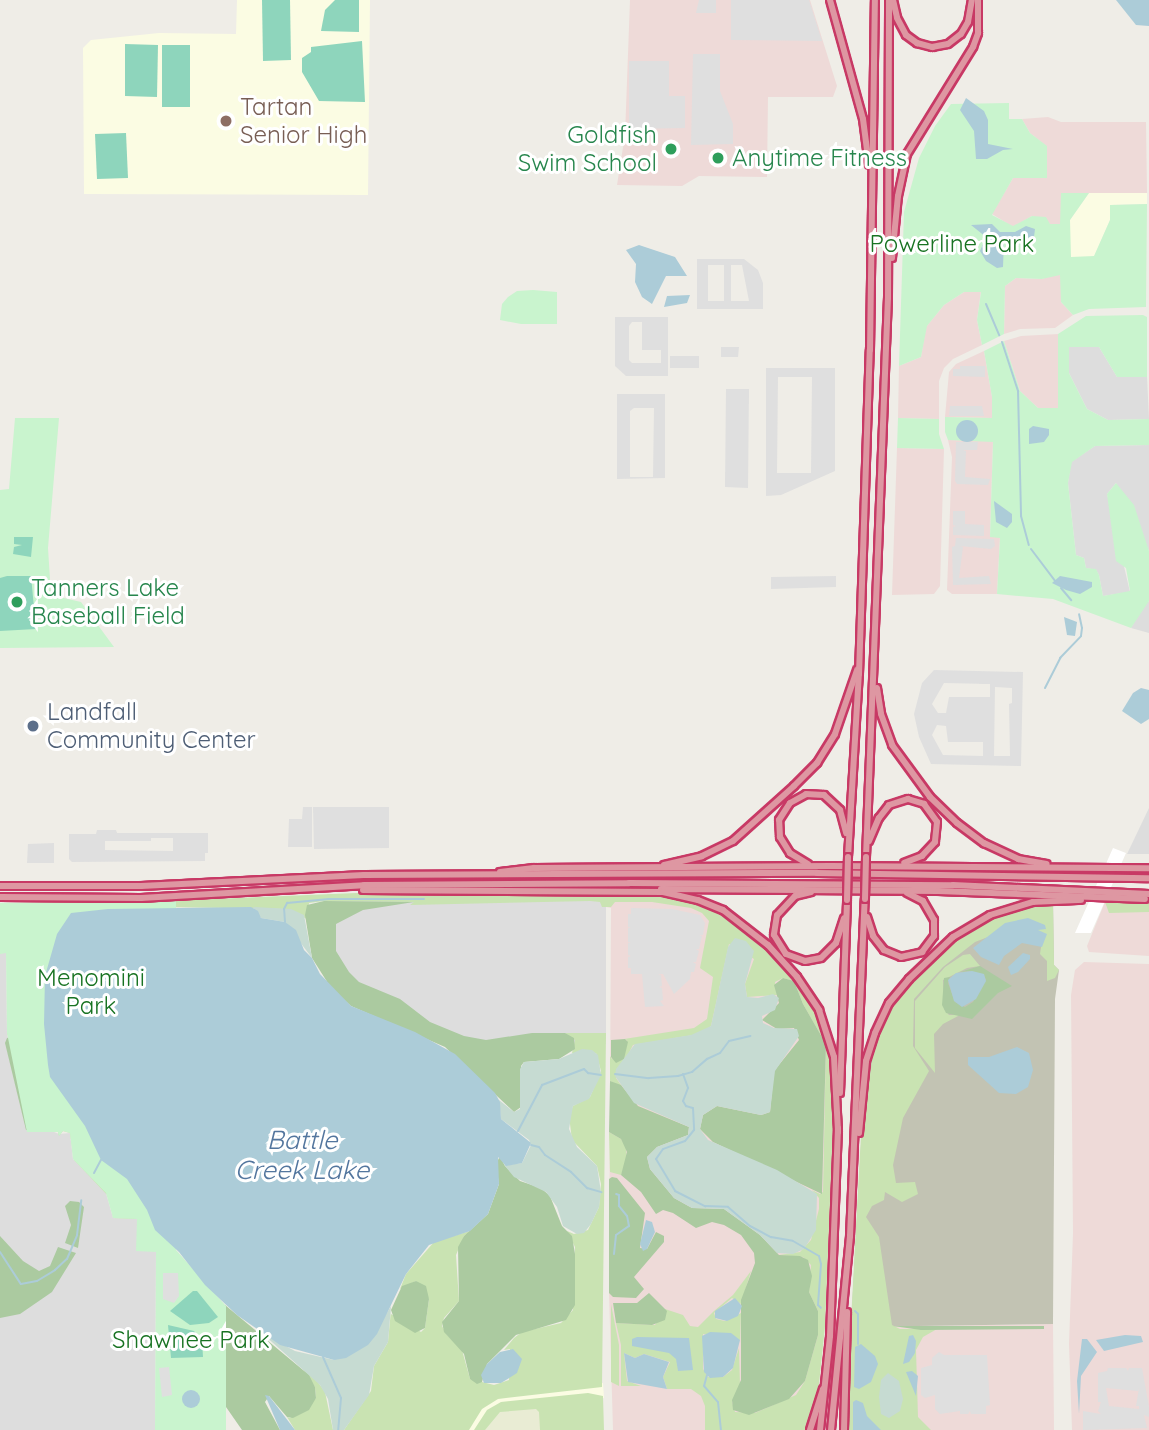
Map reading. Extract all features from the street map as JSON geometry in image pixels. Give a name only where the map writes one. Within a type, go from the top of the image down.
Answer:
[{"type":"highway","points":[[830,0],[863,119],[872,189]]},
{"type":"highway","points":[[820,1430],[827,1377],[848,853],[860,664],[875,0]]},
{"type":"highway","points":[[891,0],[906,34],[924,46],[940,47],[956,40],[965,29],[970,17],[970,0]]},
{"type":"highway","points":[[831,1430],[854,1167],[888,298],[891,0]]},
{"type":"highway","points":[[888,298],[902,171],[920,129],[973,47],[978,33],[978,0]]},
{"type":"highway","points":[[875,652],[878,703],[892,745],[912,776],[951,818],[984,843],[1018,859],[1051,865],[1097,867]]},
{"type":"highway","points":[[618,870],[625,865],[659,865],[693,859],[745,833],[812,768],[828,747],[840,724],[860,664]]},
{"type":"highway","points":[[816,866],[793,857],[779,833],[779,820],[784,810],[802,795],[820,794],[834,802],[844,821],[848,853]]},
{"type":"highway","points":[[867,846],[877,821],[888,805],[908,799],[929,808],[938,830],[930,849],[913,861],[885,866]]},
{"type":"highway","points":[[473,875],[534,868],[1149,868]]},
{"type":"highway","points":[[0,886],[141,886],[365,876],[473,875],[831,873],[1149,878]]},
{"type":"highway","points":[[0,897],[141,898],[315,888],[431,885],[831,883],[1002,886],[1148,898]]},
{"type":"highway","points":[[315,888],[663,892],[703,901],[739,920],[768,945],[802,982],[824,1022],[834,1057],[838,1132]]},
{"type":"highway","points":[[830,889],[800,894],[780,910],[774,931],[783,951],[805,961],[826,954],[838,940],[847,904]]},
{"type":"highway","points":[[597,891],[830,889],[1148,898]]},
{"type":"highway","points":[[865,899],[867,922],[884,950],[901,957],[915,955],[927,946],[934,936],[933,917],[919,899],[895,890]]},
{"type":"highway","points":[[854,1167],[866,1061],[879,1022],[902,986],[944,944],[982,919],[1020,905],[1148,898]]},
{"type":"highway","points":[[844,1430],[846,1275]]},
{"type":"highway","points":[[810,1430],[827,1377]]},
{"type":"shaded area","name":"Tartan Senior High","points":[[237,0],[370,0],[368,195],[84,194],[83,48],[91,40],[159,33],[236,34]]},
{"type":"shaded area","points":[[630,0],[810,0],[837,86],[833,97],[768,97],[767,177],[699,176],[682,186],[617,185],[625,135]]},
{"type":"shaded area","points":[[699,0],[716,0],[716,13],[696,13]]},
{"type":"shaded area","points":[[731,0],[809,0],[822,41],[731,40]]},
{"type":"shaded area","points":[[693,54],[720,54],[720,91],[733,124],[733,144],[691,145]]},
{"type":"shaded area","points":[[629,61],[669,61],[669,96],[685,96],[685,128],[629,129]]},
{"type":"shaded area","points":[[1048,117],[1061,122],[1146,122],[1147,193],[1061,193],[1061,224],[1050,224],[1032,216],[1013,227],[992,214],[1013,178],[1046,178],[1046,146],[1030,133],[1022,119]]},
{"type":"shaded area","points":[[1089,193],[1147,193],[1147,204],[1110,205],[1110,220],[1094,257],[1070,257],[1070,220]]},
{"type":"shaded area","points":[[697,259],[744,259],[758,270],[763,283],[763,309],[697,309]],"holes":[[[708,265],[724,265],[724,301],[708,301]],[[731,265],[742,265],[749,301],[731,301]]]},
{"type":"shaded area","points":[[1061,275],[1061,302],[1073,315],[1055,328],[1020,329],[1004,334],[1005,286],[1016,278],[1042,279]]},
{"type":"shaded area","points":[[981,291],[977,320],[982,345],[953,359],[944,368],[939,381],[939,419],[898,418],[899,366],[921,357],[926,327],[944,305],[964,292]]},
{"type":"shaded area","points":[[615,317],[668,317],[668,376],[626,376],[615,366]],"holes":[[[632,322],[642,322],[642,350],[661,350],[661,363],[632,363],[629,360],[629,326]]]},
{"type":"shaded area","points":[[1059,334],[1058,408],[1038,408],[1020,391],[1004,341],[1021,336]]},
{"type":"shaded area","points":[[721,347],[739,347],[738,357],[721,357]]},
{"type":"shaded area","points":[[1069,347],[1099,347],[1117,377],[1147,377],[1149,419],[1108,420],[1087,409],[1069,373]]},
{"type":"shaded area","points":[[984,351],[992,397],[992,418],[945,417],[949,372],[956,364]]},
{"type":"shaded area","points":[[670,356],[699,356],[699,368],[670,368]]},
{"type":"shaded area","points":[[960,366],[985,366],[985,377],[953,376],[953,369],[960,369]]},
{"type":"shaded area","points":[[766,368],[835,368],[835,471],[781,495],[766,496]],"holes":[[[778,377],[812,377],[811,473],[777,473]]]},
{"type":"shaded area","points":[[726,389],[749,389],[748,488],[725,487]]},
{"type":"shaded area","points":[[617,394],[665,394],[665,478],[617,479]],"holes":[[[634,408],[654,408],[653,477],[630,477],[630,411]]]},
{"type":"shaded area","points":[[950,406],[982,406],[984,416],[949,416]]},
{"type":"shaded area","points":[[948,440],[993,441],[990,536],[1000,537],[997,594],[952,594],[947,590],[952,457]]},
{"type":"shaded area","points":[[956,442],[978,442],[977,450],[963,450],[966,451],[965,477],[990,479],[988,485],[957,484]]},
{"type":"shaded area","points":[[1149,445],[1149,551],[1116,483],[1107,494],[1130,592],[1103,596],[1096,570],[1086,568],[1084,558],[1076,555],[1068,483],[1071,462],[1095,446]]},
{"type":"shaded area","points":[[897,448],[944,449],[940,586],[934,594],[892,595]]},
{"type":"shaded area","points":[[953,511],[965,511],[965,524],[984,525],[984,536],[953,535],[953,527],[956,526],[953,525]]},
{"type":"shaded area","points":[[956,538],[994,539],[995,546],[991,549],[960,546],[963,547],[959,578],[989,576],[991,584],[953,585],[952,547],[955,546]]},
{"type":"shaded area","points":[[836,576],[836,587],[771,589],[771,577]]},
{"type":"shaded area","points":[[1149,601],[1149,633],[1131,628],[1143,606]]},
{"type":"shaded area","points":[[934,670],[1023,672],[1021,766],[931,764],[919,737],[914,714],[922,683]],"holes":[[[944,683],[990,684],[990,697],[949,697],[946,713],[938,713],[932,704]],[[995,687],[1012,688],[1012,703],[1009,704],[1010,756],[994,756]],[[937,725],[946,726],[948,742],[983,742],[983,756],[943,755],[932,735]]]},
{"type":"shaded area","points":[[303,807],[312,807],[312,847],[288,847],[289,819],[302,819]]},
{"type":"shaded area","points":[[313,807],[389,807],[389,848],[314,849]]},
{"type":"shaded area","points":[[1149,808],[1149,854],[1127,854]]},
{"type":"shaded area","points":[[97,830],[116,830],[117,833],[208,833],[208,853],[205,853],[205,861],[72,862],[69,859],[69,834],[96,834]],"holes":[[[173,838],[173,851],[105,850],[105,841]]]},
{"type":"shaded area","points":[[54,843],[54,863],[27,863],[28,844]]},
{"type":"shaded area","points":[[327,894],[606,895],[606,1044],[477,1043],[364,1000],[327,958]]},
{"type":"shaded area","points":[[606,895],[681,898],[793,974],[828,1039],[834,1108],[826,1305],[818,1393],[808,1430],[613,1430],[609,1293],[611,908],[606,907]]},
{"type":"shaded area","points":[[1053,902],[1054,965],[1059,970],[1055,999],[1053,1324],[851,1327],[861,1144],[870,1060],[947,945]]},
{"type":"shaded area","points":[[1105,902],[1149,903],[1149,956],[1089,952],[1087,946]]},
{"type":"shaded area","points":[[253,907],[291,909],[304,915],[312,958],[285,922],[261,918]]},
{"type":"shaded area","points":[[631,908],[672,909],[700,915],[705,923],[703,935],[699,935],[702,936],[699,949],[696,949],[699,951],[696,962],[693,962],[696,964],[690,979],[674,994],[663,974],[658,974],[661,975],[662,986],[659,987],[662,988],[663,1000],[660,1001],[664,1006],[645,1007],[642,974],[631,974],[631,968],[628,968],[628,957],[631,956],[628,955],[628,943],[631,943],[628,942],[628,928],[631,928],[628,927],[628,914],[631,914]]},
{"type":"shaded area","points":[[735,938],[746,941],[754,951],[745,984],[747,997],[758,998],[773,994],[779,998],[775,1010],[762,1016],[763,1023],[774,1028],[797,1029],[799,1036],[775,1071],[770,1112],[761,1115],[717,1106],[703,1115],[700,1129],[708,1140],[777,1170],[817,1194],[816,1230],[804,1249],[793,1254],[777,1253],[760,1235],[724,1209],[692,1208],[674,1198],[650,1169],[647,1157],[657,1147],[688,1135],[689,1127],[634,1103],[615,1076],[616,1069],[635,1044],[691,1035],[711,1026],[728,947]]},
{"type":"shaded area","points":[[6,952],[7,1033],[24,1120],[59,1134],[70,1133],[73,1159],[106,1193],[113,1218],[137,1219],[156,1252],[155,1430],[0,1430],[0,954]]},
{"type":"shaded area","points":[[1084,962],[1149,964],[1149,1430],[1072,1430],[1069,1344],[1073,1233],[1071,995],[1075,970]]},
{"type":"shaded area","points":[[582,1049],[592,1050],[598,1055],[601,1075],[589,1099],[573,1106],[569,1129],[577,1147],[597,1166],[601,1192],[599,1207],[591,1224],[584,1233],[577,1234],[563,1226],[557,1207],[546,1192],[514,1177],[505,1166],[502,1161],[505,1165],[522,1163],[531,1145],[529,1140],[501,1119],[499,1100],[514,1112],[520,1109],[520,1069],[524,1062],[559,1059]]},
{"type":"shaded area","points":[[163,1273],[178,1273],[179,1296],[174,1303],[163,1299]]},
{"type":"shaded area","points":[[391,1306],[388,1342],[374,1366],[369,1395],[344,1430],[333,1430],[328,1399],[320,1385],[263,1334],[295,1351],[334,1360],[384,1318]]},
{"type":"shaded area","points":[[1053,1324],[1054,1430],[848,1430],[851,1327]]},
{"type":"shaded area","points":[[939,1352],[944,1355],[987,1355],[990,1405],[986,1406],[986,1414],[971,1414],[970,1411],[968,1414],[960,1414],[960,1411],[940,1414],[935,1409],[935,1395],[925,1398],[921,1395],[921,1368],[932,1365],[932,1358]]},
{"type":"shaded area","points":[[169,1367],[172,1395],[162,1397],[159,1368]]},
{"type":"shaded area","points":[[1108,1368],[1126,1368],[1128,1371],[1129,1368],[1142,1368],[1149,1407],[1149,1417],[1144,1415],[1147,1428],[1083,1430],[1083,1411],[1101,1414],[1098,1411],[1101,1402],[1098,1402],[1098,1373],[1107,1371]],"holes":[[[1106,1388],[1138,1391],[1139,1388],[1136,1406],[1139,1406],[1139,1409],[1109,1406]]]},
{"type":"shaded area","points":[[888,1373],[899,1381],[903,1399],[900,1411],[889,1418],[881,1414],[879,1397],[881,1380]]},
{"type":"shaded area","points":[[603,1383],[604,1398],[479,1430],[462,1430],[496,1394]]},
{"type":"shaded area","points":[[546,1402],[546,1430],[479,1430],[492,1413]]},
{"type":"green space","points":[[262,0],[290,0],[291,60],[263,61]]},
{"type":"green space","points":[[335,0],[359,0],[359,32],[321,31],[325,10]]},
{"type":"green space","points":[[362,41],[365,102],[319,101],[302,72],[302,58],[311,52],[311,47]]},
{"type":"green space","points":[[125,44],[158,45],[157,97],[125,96]]},
{"type":"green space","points":[[162,45],[190,45],[190,107],[162,107]]},
{"type":"green space","name":"Powerline Park","points":[[1009,103],[1009,119],[1022,119],[1030,133],[1047,146],[1047,178],[1013,178],[992,215],[1013,226],[1032,216],[1046,217],[1050,224],[1060,224],[1061,193],[1089,193],[1070,220],[1071,257],[1094,256],[1110,220],[1110,205],[1147,204],[1146,307],[1089,309],[1073,315],[1061,302],[1060,275],[1042,279],[1016,278],[1005,286],[1004,334],[982,345],[977,320],[981,292],[964,292],[944,305],[927,326],[921,357],[899,366],[904,212],[919,158],[935,126],[951,104]]},
{"type":"green space","points":[[126,133],[128,178],[97,179],[95,134]]},
{"type":"green space","points":[[517,291],[557,292],[557,324],[521,324],[500,320],[502,304],[508,297]]},
{"type":"green space","points":[[1086,316],[1147,317],[1147,377],[1117,377],[1099,347],[1069,347],[1069,373],[1087,409],[1108,420],[1149,419],[1149,445],[1095,446],[1072,462],[1068,483],[1076,555],[1084,558],[1086,568],[1096,569],[1103,596],[1130,591],[1126,568],[1116,561],[1107,494],[1116,483],[1134,505],[1149,551],[1149,601],[1131,628],[1053,599],[997,594],[1000,538],[990,537],[993,442],[948,440],[945,432],[945,417],[992,418],[992,397],[984,351],[1004,341],[1020,391],[1038,408],[1058,408],[1058,334]]},
{"type":"green space","points":[[15,418],[59,418],[48,548],[51,595],[81,602],[114,647],[0,648],[0,490],[9,489]]},
{"type":"green space","points":[[898,418],[939,419],[939,434],[944,449],[897,448]]},
{"type":"green space","points":[[14,537],[33,537],[31,557],[13,554],[14,547],[22,545],[14,544]]},
{"type":"green space","name":"Tanners Lake Baseball Field","points":[[31,576],[36,629],[0,631],[0,578]]},
{"type":"green space","name":"Menomini Park","points":[[356,893],[662,894],[703,904],[735,920],[758,938],[804,989],[822,1023],[832,1062],[834,1100],[825,1327],[818,1393],[808,1430],[705,1430],[705,1406],[701,1396],[691,1389],[667,1389],[663,1377],[670,1362],[644,1354],[635,1358],[624,1353],[627,1381],[641,1386],[621,1386],[621,1345],[616,1323],[655,1325],[665,1309],[683,1315],[690,1326],[698,1327],[733,1295],[751,1271],[741,1304],[732,1298],[714,1313],[716,1319],[725,1321],[741,1313],[740,1344],[740,1340],[703,1334],[703,1369],[708,1377],[723,1377],[732,1370],[739,1348],[740,1386],[732,1402],[735,1412],[755,1413],[796,1395],[805,1381],[818,1335],[818,1311],[809,1292],[811,1265],[803,1257],[779,1255],[800,1252],[811,1240],[819,1209],[819,1198],[812,1190],[820,1194],[823,1192],[826,1044],[803,1004],[794,981],[783,978],[775,982],[777,995],[747,997],[745,984],[754,959],[729,944],[711,1026],[699,1034],[633,1045],[616,1078],[623,1088],[610,1081],[610,1056],[612,1059],[627,1040],[624,1039],[694,1028],[707,1019],[713,977],[700,968],[709,921],[702,913],[691,908],[652,902],[615,902],[611,907],[602,907],[600,902],[590,901],[410,905],[414,902],[324,901],[309,903],[307,919],[286,909],[164,907],[147,1210],[137,1251],[137,1219],[113,1218],[111,1199],[74,1160],[70,1133],[63,1131],[59,1136],[58,1132],[42,1132],[7,1033],[19,945],[0,954],[0,903],[144,902]]},
{"type":"green space","name":"Menomini Park","points":[[176,901],[176,1250],[226,1306],[226,1430],[155,1430],[156,1252],[136,1251],[137,1219],[113,1218],[106,1193],[73,1159],[70,1133],[63,1131],[59,1136],[58,1132],[27,1132],[7,1033],[6,953],[0,954],[0,903]]},
{"type":"green space","points":[[324,901],[414,902],[363,910],[336,924],[336,951],[359,982],[400,999],[430,1022],[464,1036],[486,1040],[532,1033],[565,1033],[574,1038],[575,1049],[559,1059],[524,1062],[521,1066],[521,1107],[514,1112],[445,1047],[351,1006],[331,988],[312,958],[305,915],[307,905]]},
{"type":"green space","points":[[1053,902],[1054,965],[1059,970],[1055,978],[1047,981],[1047,961],[1040,954],[1043,933],[1024,930],[1001,932],[975,942],[943,967],[914,999],[913,1046],[929,1071],[903,1118],[893,1165],[896,1183],[915,1182],[918,1194],[902,1202],[885,1192],[884,1200],[872,1206],[866,1217],[879,1237],[892,1325],[900,1329],[937,1329],[923,1337],[916,1350],[918,1417],[931,1430],[848,1430],[849,1357],[861,1136],[875,1041],[889,1009],[903,989],[959,935],[981,921],[1020,907]]},
{"type":"green space","points":[[1105,902],[1149,903],[1149,912],[1109,913]]},
{"type":"green space","points":[[970,954],[980,966],[967,968],[943,980],[944,1009],[949,1015],[960,1015],[943,1024],[934,1034],[935,1073],[915,1048],[915,1001],[945,967],[963,955]]},
{"type":"green space","points":[[980,966],[1012,986],[998,993],[972,1019],[946,1013],[942,1005],[944,978],[950,977],[948,983],[955,1002],[965,1007],[973,1002],[986,979],[970,971],[960,972]]},
{"type":"green space","points":[[783,978],[794,981],[803,1004],[826,1044],[822,1194],[713,1142],[700,1129],[703,1115],[717,1106],[761,1115],[770,1112],[774,1071],[799,1040],[794,1028],[777,1029],[762,1020],[779,1003],[774,985]]},
{"type":"green space","points":[[565,1033],[606,1033],[602,1387],[498,1399],[482,1409],[469,1430],[344,1430],[371,1391],[374,1366],[388,1342],[391,1310],[391,1314],[421,1332],[425,1328],[429,1299],[416,1281],[400,1289],[406,1274],[434,1242],[470,1231],[464,1236],[456,1255],[459,1301],[444,1318],[442,1326],[462,1350],[470,1379],[494,1385],[509,1380],[510,1349],[504,1350],[514,1338],[522,1332],[561,1323],[573,1310],[575,1247],[567,1231],[574,1234],[588,1230],[599,1207],[601,1184],[597,1166],[572,1140],[569,1116],[573,1106],[590,1097],[601,1071],[596,1053],[572,1053],[575,1040]]},
{"type":"green space","points":[[11,1037],[44,1131],[26,1130],[5,1043],[7,1038]]},
{"type":"green space","points":[[625,1039],[628,1042],[624,1059],[616,1063],[611,1057],[611,1040]]},
{"type":"green space","points":[[610,1081],[621,1085],[638,1106],[689,1127],[688,1135],[657,1147],[647,1157],[650,1169],[674,1198],[692,1208],[724,1209],[760,1235],[779,1255],[800,1256],[808,1260],[812,1276],[809,1292],[818,1311],[818,1335],[805,1381],[789,1399],[749,1415],[733,1410],[732,1400],[741,1380],[741,1300],[755,1263],[754,1253],[741,1235],[724,1225],[712,1222],[696,1228],[673,1213],[663,1210],[656,1214],[641,1192],[621,1175],[627,1152],[621,1139],[609,1132]]},
{"type":"green space","points":[[609,1132],[621,1139],[626,1148],[627,1159],[621,1175],[610,1172]]},
{"type":"green space","points":[[500,1156],[505,1166],[520,1181],[541,1188],[550,1196],[562,1226],[572,1236],[575,1254],[575,1305],[566,1320],[516,1335],[487,1364],[482,1382],[477,1384],[470,1379],[464,1354],[444,1332],[442,1322],[459,1301],[458,1247],[464,1236],[488,1214],[499,1184],[496,1164]]},
{"type":"green space","points":[[617,1178],[645,1213],[640,1248],[647,1249],[656,1232],[664,1236],[664,1242],[634,1277],[644,1289],[636,1298],[613,1297],[609,1293],[609,1179]]},
{"type":"green space","points":[[70,1201],[79,1202],[84,1207],[78,1248],[65,1243],[71,1225],[65,1206]]},
{"type":"green space","points":[[0,1236],[23,1261],[39,1271],[50,1266],[58,1247],[76,1253],[52,1292],[20,1314],[0,1318]]},
{"type":"green space","points":[[416,1281],[426,1286],[429,1299],[425,1328],[415,1333],[395,1321],[391,1310],[402,1286]]},
{"type":"green space","points":[[193,1291],[197,1291],[218,1317],[209,1323],[190,1325],[170,1311]]},
{"type":"green space","points":[[649,1293],[667,1311],[665,1320],[652,1325],[616,1323],[613,1303],[637,1303]]},
{"type":"green space","points":[[611,1304],[619,1345],[619,1386],[611,1382]]},
{"type":"green space","points":[[225,1305],[309,1375],[315,1387],[316,1398],[309,1410],[293,1418],[287,1417],[269,1396],[265,1402],[280,1430],[242,1430],[226,1407]]},
{"type":"green space","name":"Shawnee Park","points":[[168,1325],[194,1331],[202,1342],[203,1357],[171,1358]]},
{"type":"green space","points":[[893,1326],[1044,1326],[1044,1329],[921,1330]]},
{"type":"green space","points":[[302,1368],[315,1378],[325,1392],[333,1430],[295,1430],[287,1417],[290,1418],[316,1398],[315,1387]]},
{"type":"green space","points":[[588,1393],[603,1396],[604,1430],[540,1430],[539,1412],[536,1409],[500,1412],[485,1430],[474,1430],[487,1410],[501,1402]]},
{"type":"water","points":[[1116,0],[1149,0],[1149,26],[1136,25]]},
{"type":"water","points":[[966,98],[984,111],[988,120],[988,144],[1013,149],[1003,150],[987,159],[976,159],[974,131],[960,110]]},
{"type":"water","points":[[992,224],[1000,232],[1015,232],[1026,226],[1035,229],[1034,237],[1004,240],[1003,267],[997,268],[986,261],[980,251],[986,237],[971,225]]},
{"type":"water","points":[[639,245],[675,257],[687,276],[666,276],[652,304],[642,297],[635,282],[636,264],[626,250]]},
{"type":"water","points":[[690,295],[687,303],[664,307],[667,296]]},
{"type":"water","points":[[967,420],[975,423],[978,431],[975,439],[967,442],[959,439],[956,431],[959,423]]},
{"type":"water","points":[[1033,426],[1049,429],[1049,435],[1044,442],[1029,444],[1029,429]]},
{"type":"water","points":[[994,501],[1012,514],[1012,522],[1007,528],[996,522]]},
{"type":"water","points":[[1060,576],[1092,582],[1092,587],[1080,594],[1066,590],[1052,583]]},
{"type":"water","points":[[1064,617],[1077,622],[1075,636],[1067,635]]},
{"type":"water","points":[[1141,688],[1149,690],[1149,719],[1141,724],[1122,711],[1133,693]]},
{"type":"water","name":"Battle Creek Lake","points":[[251,907],[258,911],[261,918],[285,922],[296,930],[304,950],[312,958],[320,974],[351,1006],[415,1032],[455,1054],[495,1093],[500,1102],[501,1119],[531,1143],[522,1163],[506,1166],[498,1157],[499,1184],[488,1214],[470,1231],[429,1245],[406,1274],[377,1334],[368,1345],[346,1358],[334,1360],[280,1345],[237,1315],[205,1285],[179,1252],[155,1230],[147,1210],[127,1179],[101,1160],[85,1126],[50,1077],[44,1024],[45,976],[57,934],[71,913],[108,909]]},
{"type":"water","points":[[1028,918],[1045,925],[1046,929],[1038,930],[1047,934],[1042,947],[1022,943],[1004,956],[999,965],[981,957],[973,948],[1005,923]]},
{"type":"water","points":[[1023,953],[1030,955],[1030,959],[1018,972],[1011,975],[1008,967]]},
{"type":"water","points":[[972,971],[984,974],[986,981],[976,999],[962,1007],[954,1001],[948,980],[956,973]]},
{"type":"water","points":[[1017,1047],[1029,1053],[1033,1070],[1028,1087],[1016,1094],[999,1093],[968,1065],[968,1057],[989,1057]]},
{"type":"water","points":[[646,1220],[652,1222],[655,1232],[647,1249],[643,1251],[640,1244]]},
{"type":"water","points":[[735,1298],[742,1306],[738,1316],[727,1321],[715,1318],[715,1311]]},
{"type":"water","points":[[710,1332],[731,1333],[740,1340],[733,1368],[723,1377],[710,1378],[704,1372],[702,1336]]},
{"type":"water","points":[[913,1335],[916,1341],[915,1353],[909,1362],[903,1364],[909,1336]]},
{"type":"water","points":[[1125,1335],[1141,1336],[1143,1342],[1104,1351],[1096,1340]]},
{"type":"water","points":[[689,1338],[693,1370],[678,1371],[676,1359],[669,1353],[632,1346],[632,1339]]},
{"type":"water","points":[[1082,1339],[1087,1339],[1097,1352],[1081,1376],[1079,1414],[1077,1381]]},
{"type":"water","points":[[861,1344],[875,1356],[878,1364],[871,1382],[859,1389],[854,1387],[855,1347]]},
{"type":"water","points":[[513,1349],[522,1359],[517,1373],[501,1383],[484,1383],[481,1375],[487,1364],[500,1352]]},
{"type":"water","points":[[624,1353],[635,1358],[644,1354],[669,1362],[663,1377],[667,1389],[628,1382]]},
{"type":"water","points":[[912,1371],[918,1376],[916,1396],[906,1372]]},
{"type":"water","points":[[187,1390],[195,1390],[200,1399],[198,1406],[187,1408],[182,1403],[182,1395]]},
{"type":"water","points":[[265,1395],[269,1396],[295,1430],[280,1430]]},
{"type":"water","points":[[856,1400],[863,1403],[867,1416],[881,1430],[853,1430],[853,1402]]},
{"type":"pier","points":[[1113,848],[1126,853],[1091,933],[1075,933]]},
{"type":"waterway","points":[[986,304],[999,335]]},
{"type":"waterway","points":[[1002,342],[1018,391],[1021,516],[1029,545]]},
{"type":"waterway","points":[[1031,549],[1055,581]]},
{"type":"waterway","points":[[1061,588],[1071,600]]},
{"type":"waterway","points":[[1045,688],[1060,658],[1081,636],[1079,614]]},
{"type":"waterway","points":[[285,922],[284,909],[287,903],[329,899],[424,899]]},
{"type":"waterway","points":[[615,1074],[649,1078],[678,1076],[692,1072],[707,1059],[720,1053],[729,1041],[750,1036]]},
{"type":"waterway","points":[[518,1131],[542,1085],[584,1069],[588,1073],[601,1075]]},
{"type":"waterway","points":[[683,1074],[688,1088],[683,1101],[686,1106],[693,1108],[694,1130],[685,1141],[663,1149],[656,1159],[675,1191],[705,1206],[728,1207],[750,1226],[771,1237],[793,1241],[819,1256],[821,1264],[818,1305],[821,1308]]},
{"type":"waterway","points":[[531,1145],[539,1147],[545,1155],[571,1172],[587,1188],[601,1192]]},
{"type":"waterway","points":[[94,1173],[101,1160]]},
{"type":"waterway","points":[[614,1254],[616,1235],[629,1226],[627,1216],[619,1206],[619,1195],[616,1194]]},
{"type":"waterway","points":[[0,1252],[21,1284],[37,1281],[55,1270],[67,1259],[77,1235],[81,1200]]},
{"type":"waterway","points":[[855,1311],[858,1314],[858,1344]]},
{"type":"waterway","points":[[323,1357],[341,1398],[338,1430]]},
{"type":"waterway","points":[[707,1375],[704,1386],[718,1402],[721,1430]]},
{"type":"place","name":"Tartan Senior High","points":[[226,121]]},
{"type":"place","name":"Goldfish Swim School","points":[[671,149]]},
{"type":"place","name":"Anytime Fitness","points":[[718,158]]},
{"type":"place","name":"Tanners Lake Baseball Field","points":[[17,602]]},
{"type":"place","name":"Landfall Community Center","points":[[33,726]]}]
